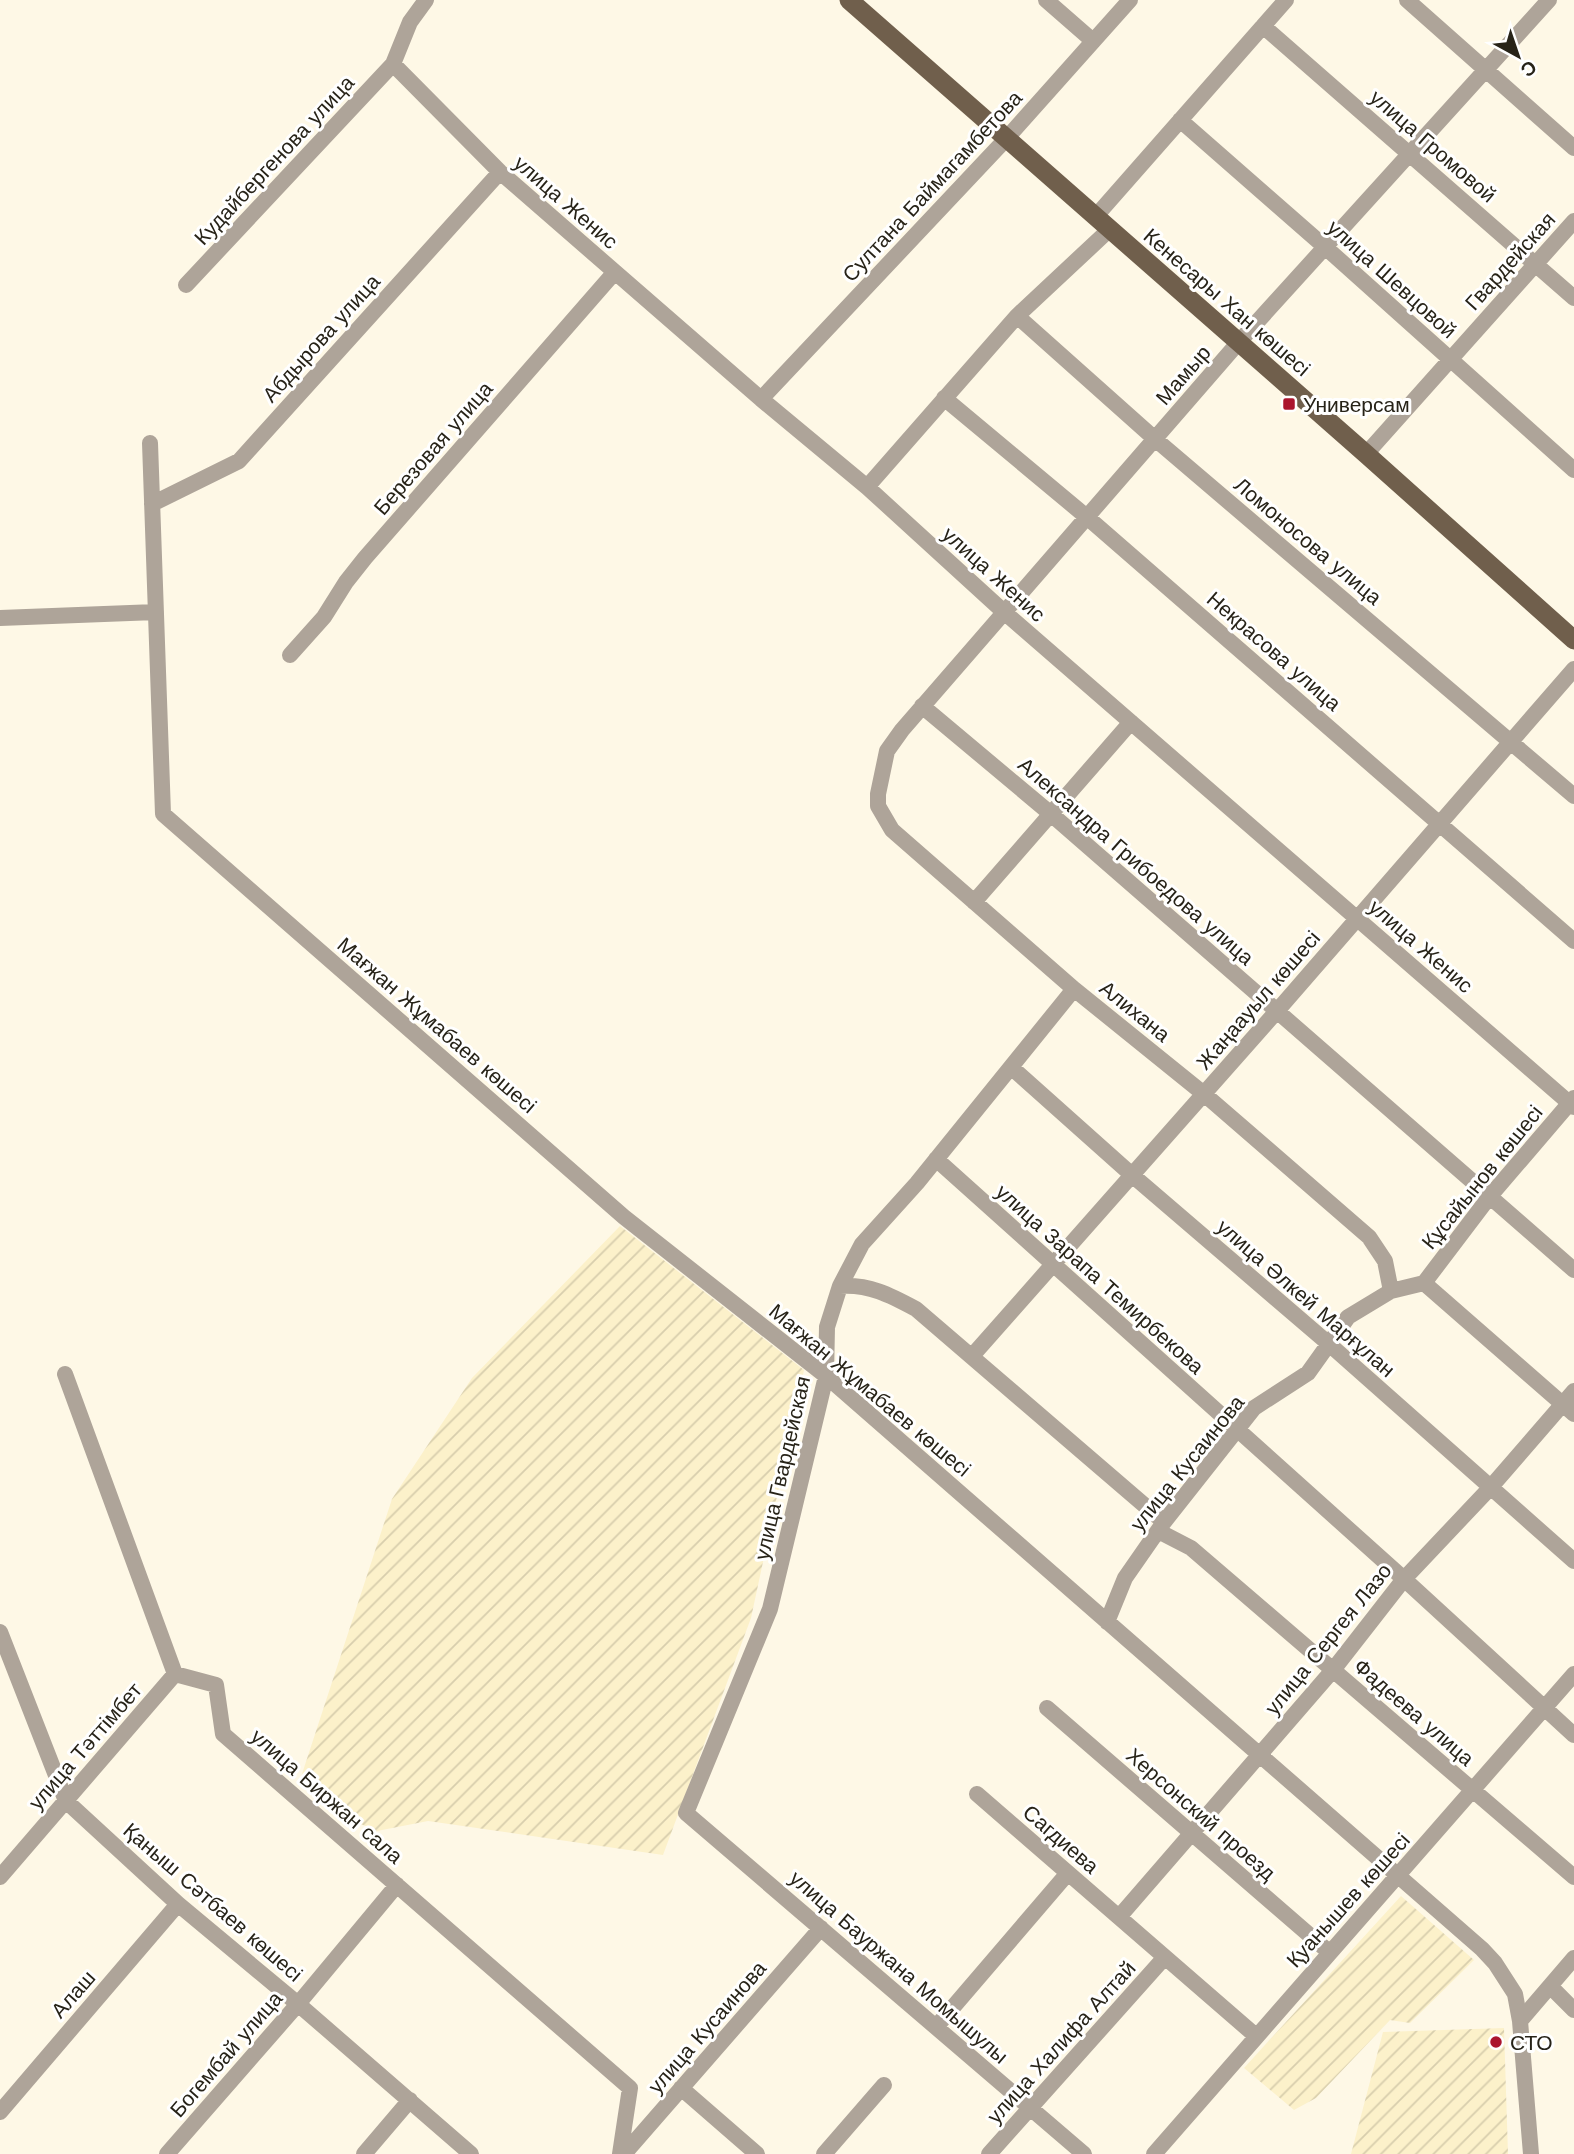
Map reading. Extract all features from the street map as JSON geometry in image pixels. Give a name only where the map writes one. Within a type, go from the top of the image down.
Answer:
[{"type":"main road","name":"Кенесары Хан көшесі","points":[[849,0],[1574,640]]},
{"type":"street","points":[[393,64],[410,22],[426,0]]},
{"type":"street","points":[[1046,0],[1093,41]]},
{"type":"street","name":"Султана Баймагамбетова","points":[[761,399],[1006,139],[1130,0]]},
{"type":"street","points":[[867,487],[1103,222],[1180,120],[1286,0]]},
{"type":"street","points":[[1407,0],[1574,148]]},
{"type":"street","name":"Мамыр","points":[[878,794],[887,751],[922,706],[1238,343],[1549,0]]},
{"type":"street","name":"улица Громовой","points":[[1263,26],[1574,298]]},
{"type":"street","name":"улица Женис","points":[[393,64],[500,172],[614,273],[867,487],[1004,612],[1572,1103]]},
{"type":"street","name":"Кудайбергенова улица","points":[[186,285],[393,64]]},
{"type":"street","name":"улица Шевцовой","points":[[1180,120],[1574,470]]},
{"type":"street","name":"Абдырова улица","points":[[152,504],[239,461],[500,172]]},
{"type":"street","name":"Гвардейская","points":[[1366,454],[1574,221]]},
{"type":"street","name":"Березовая улица","points":[[290,655],[324,617],[365,558],[614,273]]},
{"type":"street","name":"Ломоносова улица","points":[[1017,316],[1155,439],[1574,796]]},
{"type":"street","name":"Некрасова улица","points":[[944,398],[1088,518],[1574,940]]},
{"type":"street","points":[[0,618],[156,612],[150,443]]},
{"type":"street","name":"Мағжан Жұмабаев көшесі","points":[[156,612],[163,814],[624,1217],[826,1376],[1398,1876],[1495,1963],[1515,1994],[1520,2021]]},
{"type":"street","name":"Жаңаауыл көшесі","points":[[972,1356],[1278,1011],[1574,669]]},
{"type":"street","name":"Александра Грибоедова улица","points":[[922,706],[1051,814],[1574,1270]]},
{"type":"street","points":[[974,902],[1131,722]]},
{"type":"street","name":"Алихана","points":[[878,794],[878,806],[892,830],[1074,989],[1204,1094],[1369,1237],[1385,1261],[1391,1292]]},
{"type":"street","name":"улица Гвардейская","points":[[686,1813],[770,1609],[826,1376],[827,1327],[840,1286],[862,1244],[936,1159],[1074,989]]},
{"type":"street","name":"улица Әлкей Марғұлан","points":[[1011,1067],[1574,1562]]},
{"type":"street","name":"Құсайынов көшесі","points":[[1424,1283],[1490,1196],[1572,1103]]},
{"type":"street","name":"улица Зарапа Темирбекова","points":[[936,1159],[1404,1578],[1574,1735]]},
{"type":"street","points":[[1424,1283],[1568,1409]]},
{"type":"street","name":"улица Кусаинова","points":[[1107,1622],[1125,1578],[1161,1527],[1254,1408],[1308,1373],[1348,1317],[1391,1292],[1424,1283]]},
{"type":"street","name":"Фадеева улица","points":[[840,1286],[874,1288],[916,1309],[972,1356],[1178,1544],[1191,1548],[1574,1877]]},
{"type":"street","points":[[65,1374],[175,1674]]},
{"type":"street","name":"улица Сергея Лазо","points":[[1119,1917],[1333,1670],[1404,1578],[1568,1409],[1574,1391]]},
{"type":"street","name":"Қаныш Сәтбаев көшесі","points":[[2,1641],[66,1801],[178,1904],[471,2154]]},
{"type":"street","name":"улица Тәттімбет","points":[[0,1877],[175,1674]]},
{"type":"street","name":"улица Биржан сала","points":[[175,1674],[216,1685],[223,1734],[630,2088],[622,2154]]},
{"type":"street","name":"Қуанышев көшесі","points":[[1154,2154],[1574,1674]]},
{"type":"street","name":"Херсонский проезд","points":[[1047,1708],[1329,1952]]},
{"type":"street","name":"Сагдиева","points":[[977,1794],[1256,2036]]},
{"type":"street","name":"улица Бауржана Момышулы","points":[[686,1813],[1084,2154]]},
{"type":"street","points":[[936,2027],[1068,1873]]},
{"type":"street","name":"Богембай улица","points":[[167,2154],[397,1885]]},
{"type":"street","name":"Алаш","points":[[0,2112],[178,1904]]},
{"type":"street","name":"улица Кусаинова","points":[[622,2154],[821,1928]]},
{"type":"street","name":"улица Халифа Алтай","points":[[989,2154],[1165,1957]]},
{"type":"street","points":[[1531,2154],[1520,2021],[1574,1958]]},
{"type":"street","points":[[1550,1986],[1574,2010]]},
{"type":"street","points":[[824,2154],[884,2085]]},
{"type":"street","points":[[681,2088],[757,2154]]},
{"type":"street","points":[[364,2154],[410,2100]]},
{"type":"shaded area","points":[[620,1226],[804,1370],[751,1618],[663,1855],[428,1821],[377,1831],[333,1812],[300,1780],[392,1499],[472,1378]]},
{"type":"shaded area","points":[[1401,1896],[1474,1960],[1410,2023],[1390,2020],[1316,2098],[1294,2110],[1244,2068]]},
{"type":"shaded area","points":[[1504,2028],[1508,2154],[1351,2154],[1383,2032]]},
{"type":"place","name":"Универсам","points":[[1289,404]]},
{"type":"place","name":"СТО","points":[[1496,2042]]}]
